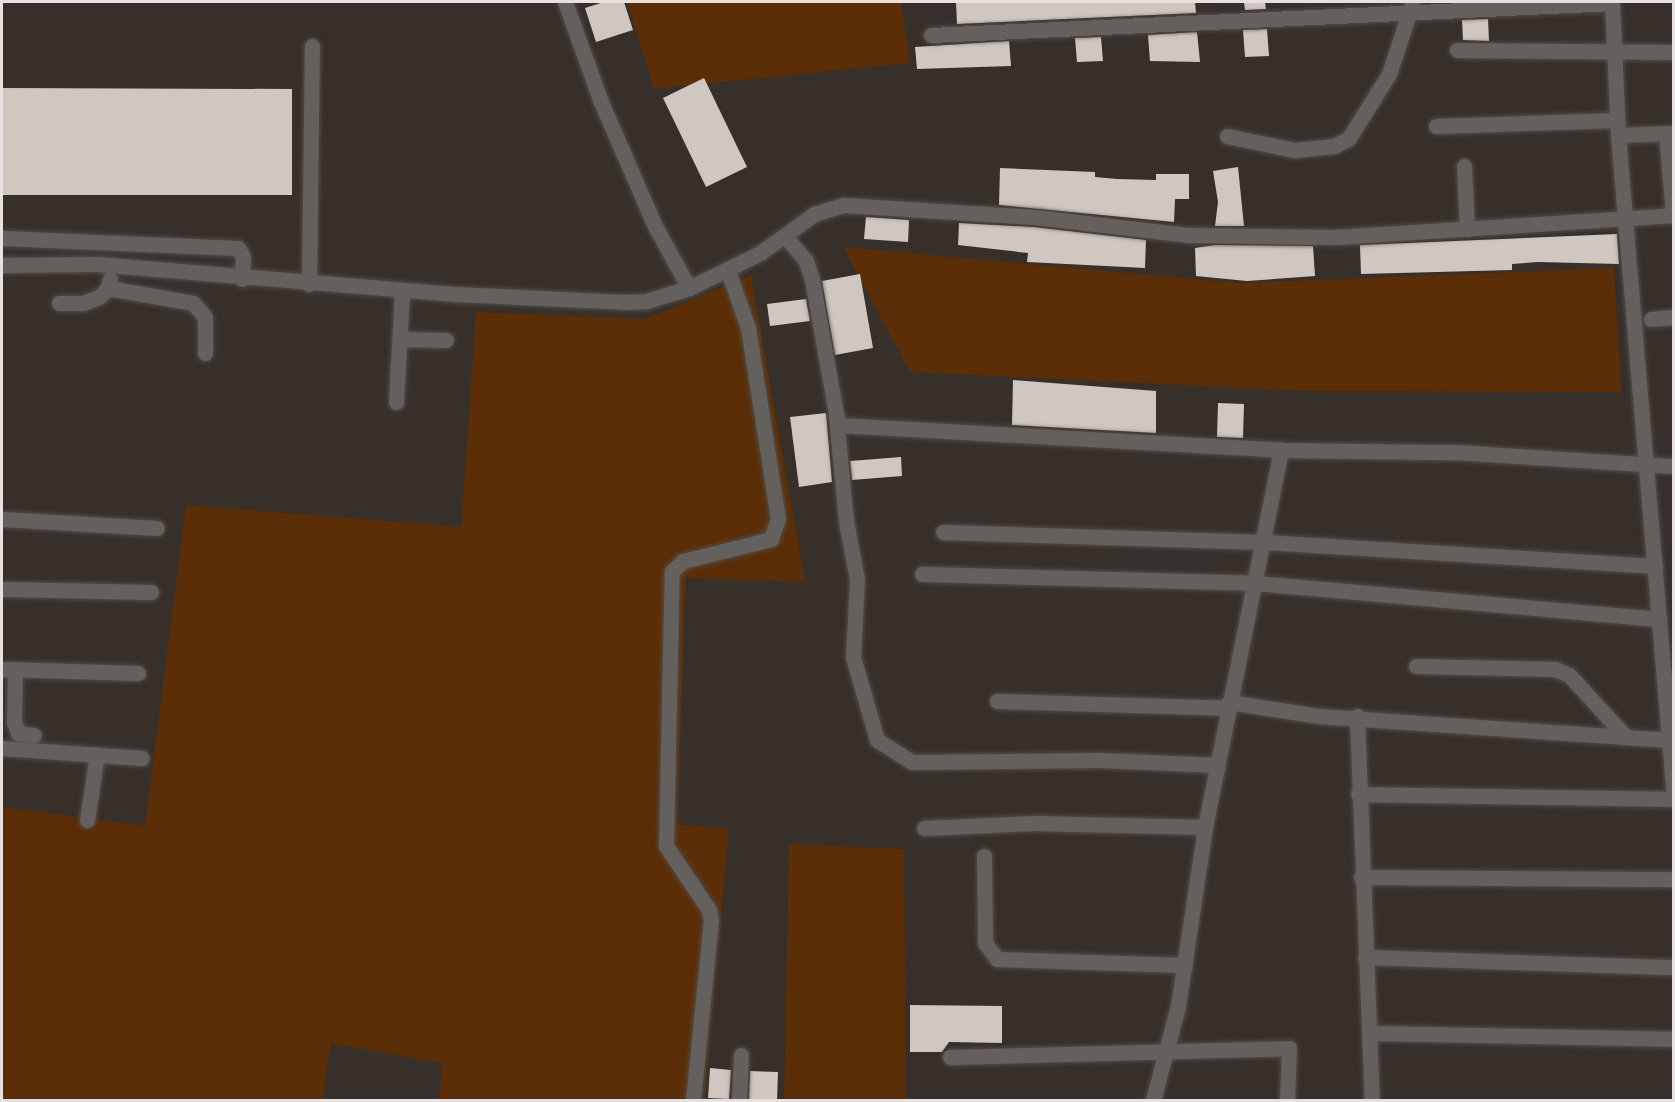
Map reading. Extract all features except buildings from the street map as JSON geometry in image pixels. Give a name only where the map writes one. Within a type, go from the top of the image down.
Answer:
[{"type":"street","points":[[565,2],[601,102],[655,226],[689,288]]},
{"type":"street","points":[[931,35],[1411,7],[1612,2],[1618,135],[1654,566],[1664,628],[1674,798],[1358,794]]},
{"type":"street","points":[[1227,136],[1294,150],[1334,146],[1349,138],[1389,74],[1411,7]]},
{"type":"street","points":[[309,284],[312,46]]},
{"type":"street","points":[[1457,50],[1674,52]]},
{"type":"street","points":[[1436,126],[1617,120]]},
{"type":"street","points":[[2,266],[112,266],[402,291],[623,302],[646,301],[689,288],[728,271],[785,236],[814,214],[844,205],[1035,217],[1189,235],[1336,237],[1673,215],[1670,133],[1618,135]]},
{"type":"street","points":[[1464,166],[1467,229]]},
{"type":"street","points":[[785,236],[806,261],[812,279],[838,425],[1281,450],[1455,452],[1674,466]]},
{"type":"street","points":[[2,238],[238,248],[243,257],[242,279]]},
{"type":"street","points":[[59,303],[83,303],[99,297],[108,288],[112,266]]},
{"type":"street","points":[[693,1101],[711,920],[709,910],[666,846],[672,572],[683,561],[771,539],[778,519],[748,328],[728,271]]},
{"type":"street","points":[[108,288],[193,303],[205,317],[205,353]]},
{"type":"street","points":[[396,402],[402,291]]},
{"type":"street","points":[[1651,319],[1674,317]]},
{"type":"street","points":[[400,339],[446,340]]},
{"type":"street","points":[[836,414],[846,520],[857,579],[853,657],[872,729],[883,745],[912,762],[1101,760],[1218,765]]},
{"type":"street","points":[[1153,1101],[1168,1052],[1185,965],[1205,827],[1281,450]]},
{"type":"street","points":[[2,519],[157,528]]},
{"type":"street","points":[[943,532],[1264,542],[1654,566]]},
{"type":"street","points":[[922,574],[1255,583],[1664,628]]},
{"type":"street","points":[[2,589],[151,592]]},
{"type":"street","points":[[1416,666],[1555,669],[1569,675],[1625,736]]},
{"type":"street","points":[[34,735],[18,733],[14,722],[8,669],[138,673]]},
{"type":"street","points":[[997,701],[1228,705],[1283,712],[1670,740]]},
{"type":"street","points":[[1356,716],[1368,1023],[1372,1032],[1372,1101]]},
{"type":"street","points":[[2,748],[142,758]]},
{"type":"street","points":[[87,820],[97,755]]},
{"type":"street","points":[[924,828],[1034,823],[1205,827]]},
{"type":"street","points":[[984,856],[984,943],[997,959],[1185,965]]},
{"type":"street","points":[[1361,877],[1674,879]]},
{"type":"street","points":[[1365,957],[1674,967]]},
{"type":"street","points":[[1372,1032],[1674,1039]]},
{"type":"street","points":[[950,1057],[1289,1048],[1287,1101]]},
{"type":"street","points":[[739,1101],[741,1055]]},
{"type":"shaded area","points":[[627,2],[901,2],[910,63],[654,89]]},
{"type":"shaded area","points":[[843,247],[1239,283],[1614,268],[1621,392],[1304,391],[910,372]]},
{"type":"shaded area","points":[[751,275],[805,582],[686,578],[677,824],[729,829],[704,1100],[439,1100],[442,1063],[331,1044],[322,1100],[2,1100],[2,807],[145,826],[186,505],[461,527],[476,312],[645,319]]},
{"type":"shaded area","points":[[789,844],[904,849],[906,1100],[784,1100]]}]
